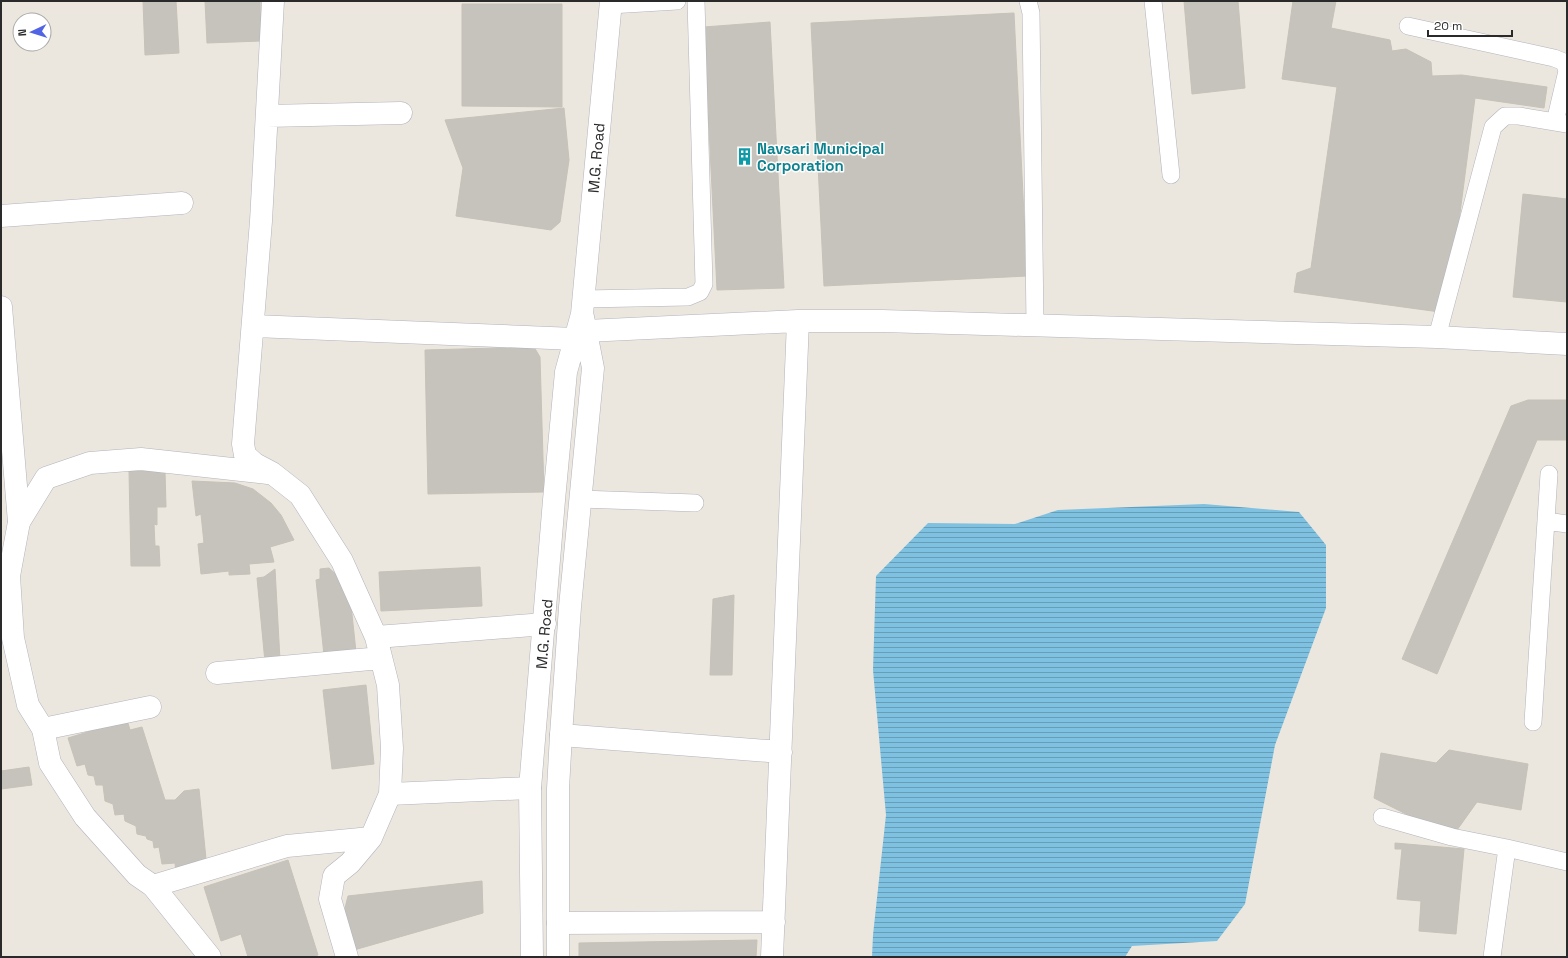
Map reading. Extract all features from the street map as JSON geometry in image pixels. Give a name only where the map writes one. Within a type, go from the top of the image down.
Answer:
[{"type":"street","points":[[274,1],[261,221],[243,444],[245,455],[255,464],[272,473],[300,495],[342,561],[376,637],[388,685],[392,748],[390,794],[371,838],[350,863],[334,876],[330,899],[347,957]]},
{"type":"street","name":"M.G. Road","points":[[532,957],[530,788],[566,372],[582,321],[610,3]]},
{"type":"street","points":[[267,116],[401,113]]},
{"type":"street","points":[[1,216],[182,203]]},
{"type":"street","points":[[1,307],[19,522]]},
{"type":"street","points":[[253,326],[582,321],[922,322],[1437,337],[1567,344]]},
{"type":"street","name":"M.G. Road","points":[[558,957],[558,789],[561,735],[570,607],[593,368],[582,321]]},
{"type":"street","points":[[772,957],[798,321]]},
{"type":"street","points":[[210,957],[153,886],[137,875],[85,817],[50,763],[43,729],[28,705],[13,638],[8,547],[19,522],[46,478],[90,463],[141,459],[272,473]]},
{"type":"street","points":[[376,637],[545,624]]},
{"type":"street","points":[[217,672],[381,658]]},
{"type":"street","points":[[43,729],[150,707]]},
{"type":"street","points":[[561,735],[781,752]]},
{"type":"street","points":[[390,794],[530,788]]},
{"type":"street","points":[[153,886],[287,846],[371,838]]},
{"type":"street","points":[[558,923],[774,922]]},
{"type":"lane","points":[[610,3],[677,1]]},
{"type":"lane","points":[[582,321],[688,297],[700,292],[704,284],[696,1]]},
{"type":"lane","points":[[1028,1],[1032,13],[1035,325]]},
{"type":"lane","points":[[1153,1],[1171,175]]},
{"type":"lane","points":[[1408,26],[1554,58],[1564,62],[1567,71],[1561,123],[1519,116],[1506,116],[1493,127],[1437,337]]},
{"type":"lane","points":[[1533,722],[1549,474]]},
{"type":"lane","points":[[580,499],[695,503]]},
{"type":"lane","points":[[1546,521],[1567,524]]},
{"type":"lane","points":[[1382,817],[1452,837],[1567,862]]},
{"type":"lane","points":[[1492,957],[1507,848]]},
{"type":"water","points":[[1204,504],[1299,512],[1326,545],[1326,608],[1275,745],[1245,904],[1217,941],[1132,946],[1125,957],[872,957],[886,815],[873,670],[876,576],[928,523],[1015,524],[1058,510]]},
{"type":"building","points":[[143,1],[176,1],[179,53],[145,55]]},
{"type":"building","points":[[205,1],[260,1],[261,41],[207,43]]},
{"type":"building","points":[[1184,1],[1238,1],[1245,88],[1192,94]]},
{"type":"building","points":[[1293,1],[1336,1],[1331,28],[1390,40],[1392,51],[1406,49],[1431,62],[1432,76],[1462,75],[1547,87],[1544,108],[1475,98],[1447,313],[1294,292],[1297,273],[1311,268],[1337,87],[1282,79]]},
{"type":"building","points":[[462,4],[562,4],[562,107],[462,106]]},
{"type":"building","points":[[1014,13],[1027,276],[824,286],[811,23]]},
{"type":"building","name":"Navsari Municipal Corporation","points":[[770,22],[784,288],[717,290],[704,27]]},
{"type":"building","points":[[564,108],[569,160],[560,222],[551,230],[456,216],[463,168],[445,120]]},
{"type":"building","points":[[1523,194],[1567,199],[1567,302],[1513,297]]},
{"type":"building","points":[[534,347],[540,357],[544,492],[428,494],[425,350]]},
{"type":"building","points":[[1528,400],[1567,400],[1567,440],[1537,440],[1437,674],[1402,659],[1511,406]]},
{"type":"building","points":[[129,471],[165,471],[166,507],[157,507],[157,525],[154,524],[155,546],[159,546],[160,566],[131,566]]},
{"type":"building","points":[[192,481],[235,483],[253,489],[271,503],[281,515],[294,540],[270,547],[274,562],[249,564],[250,574],[229,575],[229,571],[201,574],[198,544],[204,543],[201,514],[196,516]]},
{"type":"building","points":[[480,567],[482,606],[381,611],[379,572]]},
{"type":"building","points":[[329,568],[339,577],[351,605],[356,652],[324,655],[316,580],[320,579],[320,569]]},
{"type":"building","points":[[275,569],[280,660],[265,662],[257,578],[264,577]]},
{"type":"building","points":[[734,595],[732,675],[710,675],[713,599]]},
{"type":"building","points":[[366,685],[374,764],[332,769],[323,690]]},
{"type":"building","points":[[127,720],[130,730],[142,727],[165,800],[175,800],[184,791],[199,789],[206,859],[198,860],[199,870],[176,873],[175,863],[162,864],[159,847],[154,848],[153,841],[147,839],[146,836],[137,834],[136,826],[125,821],[124,814],[115,815],[113,804],[105,801],[103,785],[96,785],[94,776],[88,775],[85,764],[77,766],[68,738]]},
{"type":"building","points":[[1449,750],[1528,764],[1521,810],[1477,802],[1452,837],[1374,798],[1381,753],[1436,763]]},
{"type":"building","points":[[29,767],[32,785],[1,789],[1,771]]},
{"type":"building","points":[[1395,843],[1464,849],[1456,934],[1419,931],[1421,901],[1397,899],[1402,849],[1395,849]]},
{"type":"building","points":[[288,860],[318,955],[311,957],[248,957],[241,934],[221,941],[204,887]]},
{"type":"building","points":[[482,881],[483,913],[347,952],[342,920],[348,896]]},
{"type":"building","points":[[757,940],[756,957],[579,957],[579,943]]},
{"type":"place","name":"Navsari Municipal Corporation","points":[[744,157]]}]
